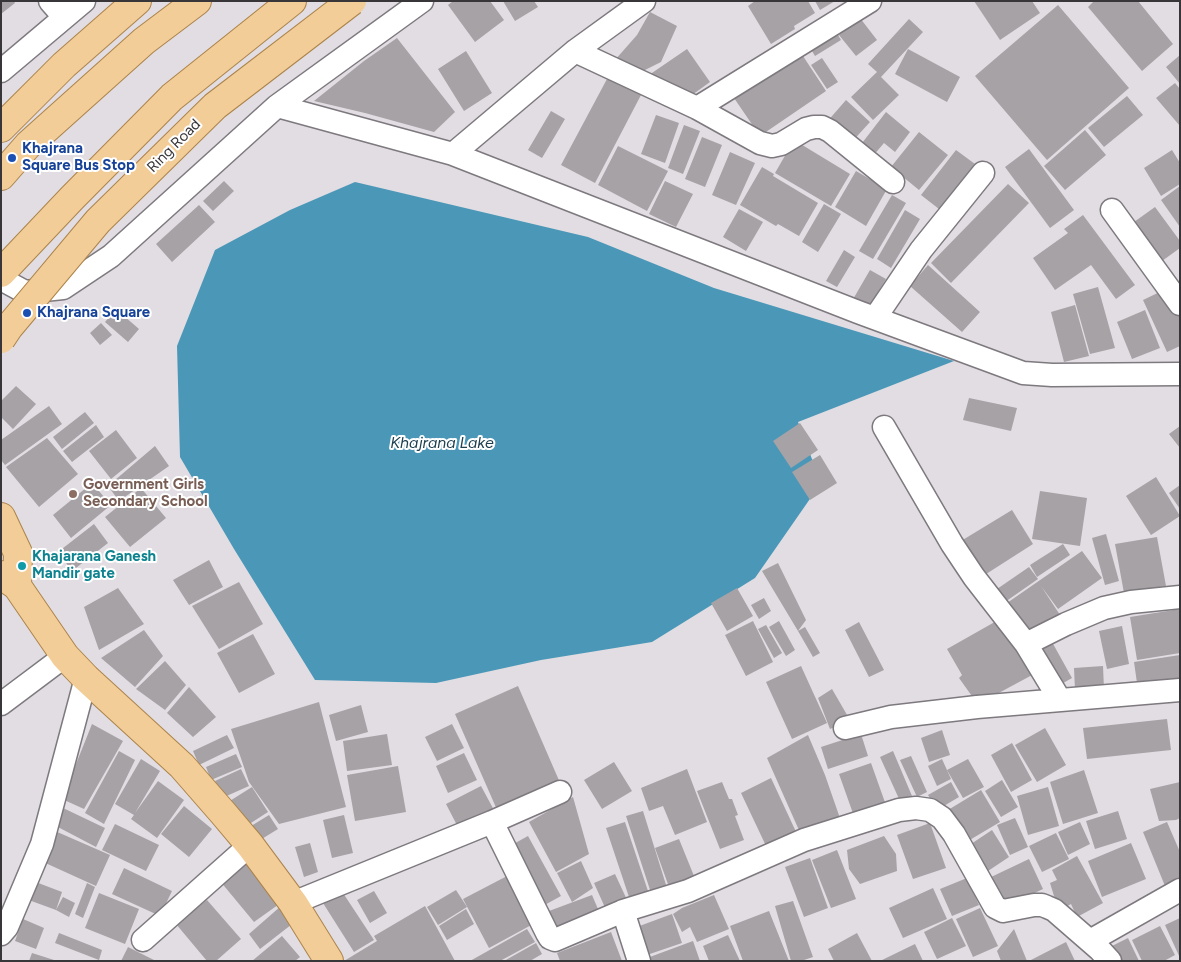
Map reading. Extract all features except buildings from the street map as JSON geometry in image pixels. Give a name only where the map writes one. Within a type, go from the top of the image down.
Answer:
[{"type":"main road","points":[[1,128],[64,65],[137,1]]},
{"type":"main road","points":[[1,176],[28,146],[144,41],[197,1]]},
{"type":"main road","points":[[1,273],[172,97],[292,1]]},
{"type":"main road","name":"Ring Road","points":[[1,339],[98,221],[215,106],[352,1]]},
{"type":"main road","points":[[1,516],[18,553],[9,580],[66,656],[86,678],[182,766],[250,845],[293,903],[328,961]]},
{"type":"street","points":[[4,63],[57,9],[84,1]]},
{"type":"street","points":[[1,279],[25,292],[63,288],[111,256],[277,106],[422,1]]},
{"type":"street","points":[[453,154],[575,51],[644,1]]},
{"type":"street","points":[[697,108],[870,1]]},
{"type":"street","points":[[575,51],[697,108],[760,143],[772,146],[781,144],[806,130],[822,127],[830,131],[893,182]]},
{"type":"street","points":[[277,106],[453,154],[875,318],[1023,373],[1052,375],[1180,374]]},
{"type":"street","points":[[875,318],[921,250],[983,173]]},
{"type":"street","points":[[1112,210],[1180,304]]},
{"type":"street","points":[[884,427],[957,552],[1026,644],[1060,700]]},
{"type":"street","points":[[1026,644],[1104,608],[1130,602],[1180,597]]},
{"type":"street","points":[[1,704],[66,656]]},
{"type":"street","points":[[1,934],[7,927],[42,844],[86,678]]},
{"type":"street","points":[[846,728],[891,717],[976,707],[1180,690]]},
{"type":"street","points":[[293,903],[492,822],[560,792]]},
{"type":"street","points":[[492,822],[550,938],[558,940],[623,911],[688,891],[804,840],[900,810],[916,808],[930,810],[942,818],[954,834],[991,902],[998,910],[1042,905],[1054,910],[1110,961]]},
{"type":"street","points":[[143,940],[250,845]]},
{"type":"street","points":[[1090,941],[1180,890]]},
{"type":"street","points":[[623,911],[639,961]]},
{"type":"water","name":"Khajrana Lake","points":[[355,182],[588,237],[714,288],[954,361],[798,422],[821,483],[755,578],[652,642],[541,660],[436,683],[315,680],[180,457],[177,346],[215,250],[290,210]]},
{"type":"place","name":"Khajrana Square Bus Stop","points":[[12,158]]},
{"type":"place","name":"Khajrana Square","points":[[27,313]]},
{"type":"place","name":"Government Girls Secondary School","points":[[73,494]]},
{"type":"place","name":"Khajarana Ganesh Mandir gate","points":[[22,566]]}]
